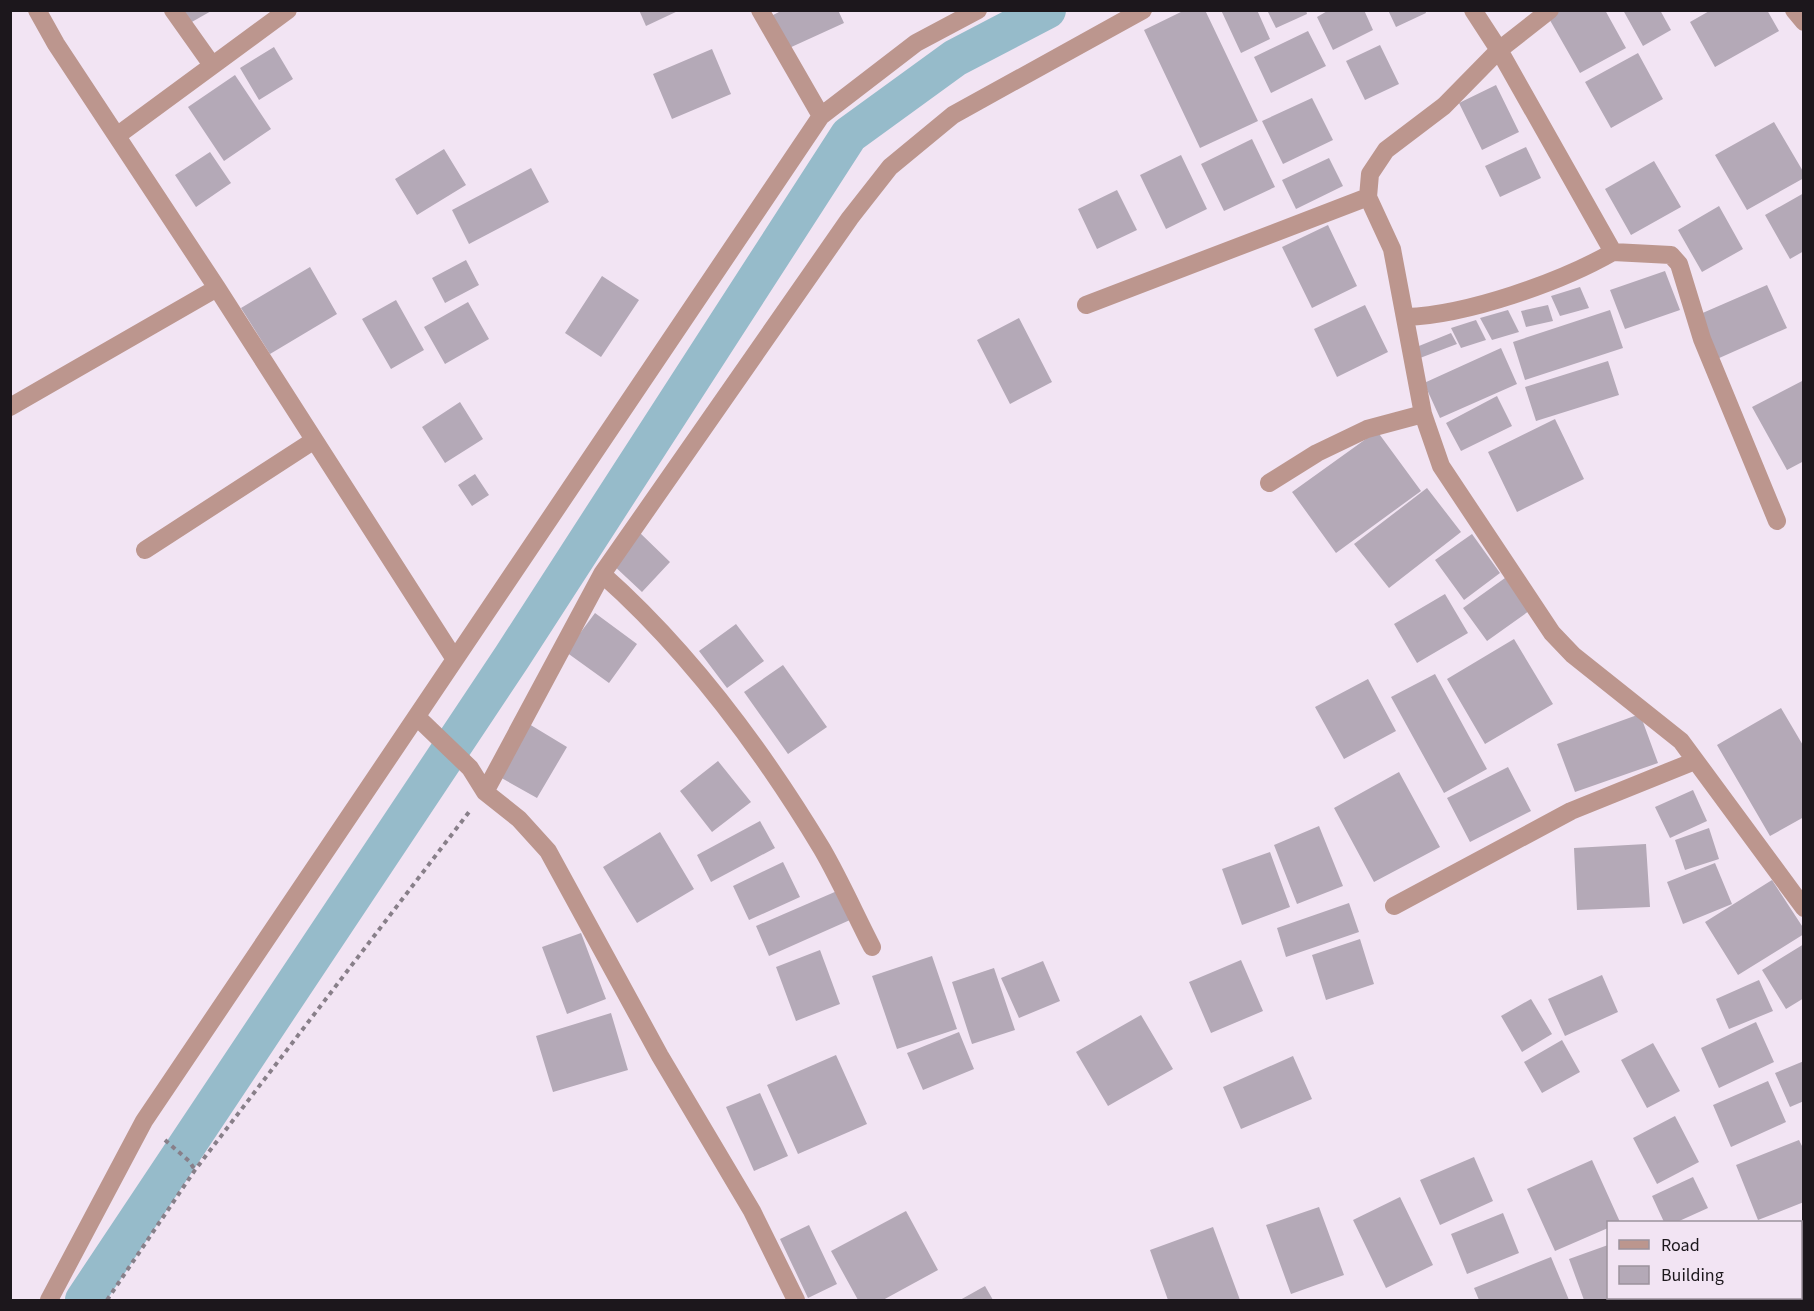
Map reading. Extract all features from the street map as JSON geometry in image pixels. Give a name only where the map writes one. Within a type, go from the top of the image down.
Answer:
[{"type":"street","points":[[37,10],[56,45],[118,135],[454,658]]},
{"type":"street","points":[[173,10],[212,66]]},
{"type":"street","points":[[118,135],[288,10]]},
{"type":"street","points":[[760,10],[821,116]]},
{"type":"street","points":[[49,1300],[144,1121],[821,116],[916,43],[978,10]]},
{"type":"street","points":[[485,792],[602,574],[850,218],[890,167],[953,114],[1143,10]]},
{"type":"street","points":[[1473,10],[1499,50],[1613,252]]},
{"type":"street","points":[[1550,10],[1499,50],[1444,106],[1386,150],[1370,174],[1368,197],[1392,249],[1423,414],[1441,466],[1552,633],[1573,655],[1682,741],[1803,908]]},
{"type":"street","points":[[1794,10],[1803,22]]},
{"type":"street","points":[[1086,305],[1368,197]]},
{"type":"street","points":[[1406,317],[1444,313],[1544,284],[1591,265],[1613,252],[1671,255],[1679,264],[1702,339],[1777,520]]},
{"type":"street","points":[[10,407],[217,288]]},
{"type":"street","points":[[1269,483],[1317,453],[1367,429],[1423,414]]},
{"type":"street","points":[[145,550],[313,441]]},
{"type":"street","points":[[602,574],[665,634],[721,701],[822,850],[872,947]]},
{"type":"street","points":[[417,717],[470,768],[485,792],[519,819],[548,851],[660,1056],[752,1211],[796,1300]]},
{"type":"street","points":[[1394,906],[1571,811],[1695,761]]},
{"type":"path","points":[[107,1300],[195,1170],[485,792]]},
{"type":"path","points":[[164,1139],[189,1161],[195,1170]]},
{"type":"building","points":[[183,10],[213,10],[190,23]]},
{"type":"building","points":[[639,10],[680,10],[646,26]]},
{"type":"building","points":[[783,10],[838,10],[844,23],[787,49],[771,16]]},
{"type":"building","points":[[1185,10],[1205,10],[1258,121],[1200,148],[1144,30]]},
{"type":"building","points":[[1221,10],[1257,10],[1270,39],[1241,53]]},
{"type":"building","points":[[1267,10],[1306,10],[1307,14],[1276,28]]},
{"type":"building","points":[[1329,10],[1364,10],[1373,30],[1333,50],[1317,17]]},
{"type":"building","points":[[1388,10],[1425,10],[1426,13],[1396,27]]},
{"type":"building","points":[[1555,10],[1605,10],[1626,48],[1580,73],[1547,15]]},
{"type":"building","points":[[1623,10],[1660,10],[1671,30],[1643,46]]},
{"type":"building","points":[[1711,10],[1767,10],[1779,31],[1715,67],[1690,22]]},
{"type":"building","points":[[1308,31],[1326,66],[1271,93],[1254,57]]},
{"type":"building","points":[[1380,45],[1399,84],[1365,100],[1346,61]]},
{"type":"building","points":[[274,47],[293,79],[259,100],[240,68]]},
{"type":"building","points":[[712,49],[731,94],[672,119],[653,74]]},
{"type":"building","points":[[1638,53],[1663,99],[1611,128],[1585,82]]},
{"type":"building","points":[[235,75],[271,129],[224,161],[188,107]]},
{"type":"building","points":[[1496,85],[1519,132],[1482,150],[1459,103]]},
{"type":"building","points":[[1312,98],[1333,140],[1283,164],[1262,121]]},
{"type":"building","points":[[1774,122],[1804,173],[1804,178],[1747,210],[1715,155]]},
{"type":"building","points":[[1252,139],[1275,187],[1224,211],[1201,164]]},
{"type":"building","points":[[1526,147],[1541,178],[1500,197],[1485,166]]},
{"type":"building","points":[[444,149],[466,185],[417,215],[395,179]]},
{"type":"building","points":[[210,152],[231,183],[196,207],[175,175]]},
{"type":"building","points":[[1181,155],[1207,209],[1166,229],[1140,175]]},
{"type":"building","points":[[1329,158],[1343,186],[1296,209],[1282,180]]},
{"type":"building","points":[[1654,161],[1681,207],[1631,235],[1605,189]]},
{"type":"building","points":[[531,168],[549,202],[469,244],[452,210]]},
{"type":"building","points":[[1117,190],[1137,230],[1097,249],[1078,209]]},
{"type":"building","points":[[1804,193],[1804,251],[1790,259],[1765,215]]},
{"type":"building","points":[[1719,206],[1743,249],[1702,272],[1678,230]]},
{"type":"building","points":[[1328,225],[1357,286],[1312,308],[1282,247]]},
{"type":"building","points":[[466,260],[479,285],[445,303],[432,278]]},
{"type":"building","points":[[310,267],[337,314],[270,354],[241,308]]},
{"type":"building","points":[[1665,271],[1680,310],[1625,329],[1610,290]]},
{"type":"building","points":[[602,276],[639,300],[601,357],[565,333]]},
{"type":"building","points":[[1767,285],[1787,328],[1717,359],[1698,315]]},
{"type":"building","points":[[1580,287],[1589,308],[1560,316],[1551,296]]},
{"type":"building","points":[[396,300],[424,350],[391,369],[362,319]]},
{"type":"building","points":[[468,302],[489,339],[445,364],[424,327]]},
{"type":"building","points":[[1365,305],[1388,352],[1337,377],[1314,329]]},
{"type":"building","points":[[1548,305],[1553,321],[1526,327],[1521,311]]},
{"type":"building","points":[[1508,310],[1519,332],[1492,340],[1480,318]]},
{"type":"building","points":[[1610,310],[1623,348],[1525,380],[1513,342]]},
{"type":"building","points":[[1019,318],[1052,382],[1010,404],[977,340]]},
{"type":"building","points":[[1476,320],[1486,340],[1461,348],[1451,328]]},
{"type":"building","points":[[1451,333],[1457,344],[1420,358],[1414,348]]},
{"type":"building","points":[[1501,348],[1517,384],[1440,418],[1424,383]]},
{"type":"building","points":[[1608,361],[1619,395],[1536,421],[1525,387]]},
{"type":"building","points":[[1804,380],[1804,461],[1787,470],[1752,407]]},
{"type":"building","points":[[1497,396],[1512,426],[1461,451],[1446,423]]},
{"type":"building","points":[[460,402],[483,439],[445,463],[422,427]]},
{"type":"building","points":[[1555,419],[1584,479],[1517,512],[1488,452]]},
{"type":"building","points":[[1377,431],[1421,491],[1336,553],[1292,492]]},
{"type":"building","points":[[475,474],[489,495],[472,506],[458,485]]},
{"type":"building","points":[[1427,488],[1461,532],[1389,588],[1354,544]]},
{"type":"building","points":[[639,532],[670,562],[642,592],[611,563]]},
{"type":"building","points":[[1472,534],[1500,573],[1464,600],[1435,560]]},
{"type":"building","points":[[1505,578],[1529,611],[1487,641],[1463,608]]},
{"type":"building","points":[[1445,594],[1468,633],[1417,663],[1394,624]]},
{"type":"building","points":[[595,613],[637,644],[609,683],[566,652]]},
{"type":"building","points":[[736,624],[764,661],[727,688],[699,651]]},
{"type":"building","points":[[1514,639],[1553,704],[1485,744],[1447,679]]},
{"type":"building","points":[[783,665],[827,727],[788,754],[744,692]]},
{"type":"building","points":[[1435,674],[1487,769],[1444,793],[1391,697]]},
{"type":"building","points":[[1368,679],[1396,731],[1344,759],[1315,707]]},
{"type":"building","points":[[1781,708],[1804,747],[1804,817],[1770,836],[1717,745]]},
{"type":"building","points":[[1640,714],[1658,763],[1575,792],[1557,744]]},
{"type":"building","points":[[529,724],[567,747],[537,798],[498,776]]},
{"type":"building","points":[[718,761],[751,802],[712,832],[680,791]]},
{"type":"building","points":[[1508,767],[1531,811],[1470,842],[1447,798]]},
{"type":"building","points":[[1399,772],[1440,847],[1374,882],[1334,808]]},
{"type":"building","points":[[1693,790],[1707,821],[1670,838],[1655,807]]},
{"type":"building","points":[[760,821],[775,848],[711,882],[697,855]]},
{"type":"building","points":[[1319,826],[1343,886],[1297,904],[1274,845]]},
{"type":"building","points":[[1709,828],[1719,859],[1685,870],[1675,840]]},
{"type":"building","points":[[660,832],[694,889],[637,923],[603,867]]},
{"type":"building","points":[[1646,844],[1650,907],[1577,910],[1574,848]]},
{"type":"building","points":[[1270,852],[1290,907],[1242,925],[1222,869]]},
{"type":"building","points":[[783,862],[800,897],[749,920],[733,886]]},
{"type":"building","points":[[1715,863],[1732,904],[1683,924],[1667,882]]},
{"type":"building","points":[[1772,880],[1804,929],[1804,934],[1738,975],[1705,922]]},
{"type":"building","points":[[837,891],[850,920],[769,956],[756,926]]},
{"type":"building","points":[[1349,903],[1359,932],[1286,957],[1277,928]]},
{"type":"building","points":[[581,933],[606,999],[567,1014],[542,947]]},
{"type":"building","points":[[1360,939],[1374,984],[1326,1000],[1312,955]]},
{"type":"building","points":[[1804,944],[1804,998],[1786,1009],[1762,970]]},
{"type":"building","points":[[820,950],[840,1004],[796,1021],[776,967]]},
{"type":"building","points":[[932,956],[957,1029],[897,1049],[872,976]]},
{"type":"building","points":[[1241,960],[1263,1011],[1211,1033],[1189,982]]},
{"type":"building","points":[[1043,961],[1060,1001],[1019,1018],[1001,978]]},
{"type":"building","points":[[994,968],[1015,1030],[972,1044],[952,982]]},
{"type":"building","points":[[1602,975],[1618,1012],[1565,1036],[1548,999]]},
{"type":"building","points":[[1759,980],[1773,1011],[1729,1029],[1716,999]]},
{"type":"building","points":[[1531,999],[1552,1034],[1522,1052],[1501,1016]]},
{"type":"building","points":[[611,1013],[628,1070],[553,1092],[536,1036]]},
{"type":"building","points":[[1141,1015],[1173,1069],[1108,1106],[1076,1052]]},
{"type":"building","points":[[1756,1022],[1774,1062],[1719,1088],[1701,1048]]},
{"type":"building","points":[[959,1032],[974,1069],[923,1090],[907,1053]]},
{"type":"building","points":[[1562,1040],[1580,1072],[1542,1093],[1524,1062]]},
{"type":"building","points":[[1653,1043],[1680,1091],[1647,1108],[1621,1060]]},
{"type":"building","points":[[836,1055],[867,1124],[798,1154],[767,1085]]},
{"type":"building","points":[[1293,1056],[1312,1099],[1241,1129],[1223,1087]]},
{"type":"building","points":[[1804,1061],[1804,1101],[1790,1107],[1775,1073]]},
{"type":"building","points":[[1768,1081],[1786,1122],[1731,1147],[1713,1105]]},
{"type":"building","points":[[760,1093],[788,1156],[754,1171],[726,1107]]},
{"type":"building","points":[[1675,1116],[1699,1162],[1657,1184],[1633,1138]]},
{"type":"building","points":[[1799,1140],[1804,1150],[1804,1202],[1758,1220],[1736,1165]]},
{"type":"building","points":[[1474,1157],[1493,1201],[1440,1225],[1420,1180]]},
{"type":"building","points":[[1592,1160],[1620,1221],[1607,1221],[1607,1228],[1555,1251],[1527,1189]]},
{"type":"building","points":[[1693,1177],[1708,1208],[1679,1221],[1664,1221],[1652,1196]]},
{"type":"building","points":[[1400,1197],[1433,1265],[1386,1288],[1353,1220]]},
{"type":"building","points":[[1319,1207],[1344,1275],[1291,1294],[1266,1225]]},
{"type":"building","points":[[906,1211],[938,1270],[883,1300],[858,1300],[831,1251]]},
{"type":"building","points":[[1503,1213],[1519,1253],[1467,1274],[1451,1234]]},
{"type":"building","points":[[809,1225],[837,1284],[808,1298],[780,1239]]},
{"type":"building","points":[[1213,1227],[1240,1300],[1168,1300],[1150,1250]]},
{"type":"building","points":[[1607,1245],[1607,1299],[1638,1300],[1584,1300],[1569,1259]]},
{"type":"building","points":[[1551,1257],[1569,1300],[1479,1300],[1474,1288]]},
{"type":"building","points":[[985,1286],[993,1300],[960,1300]]},
{"type":"waterway","points":[[84,1300],[512,657],[849,135],[955,58],[1047,10]]}]
